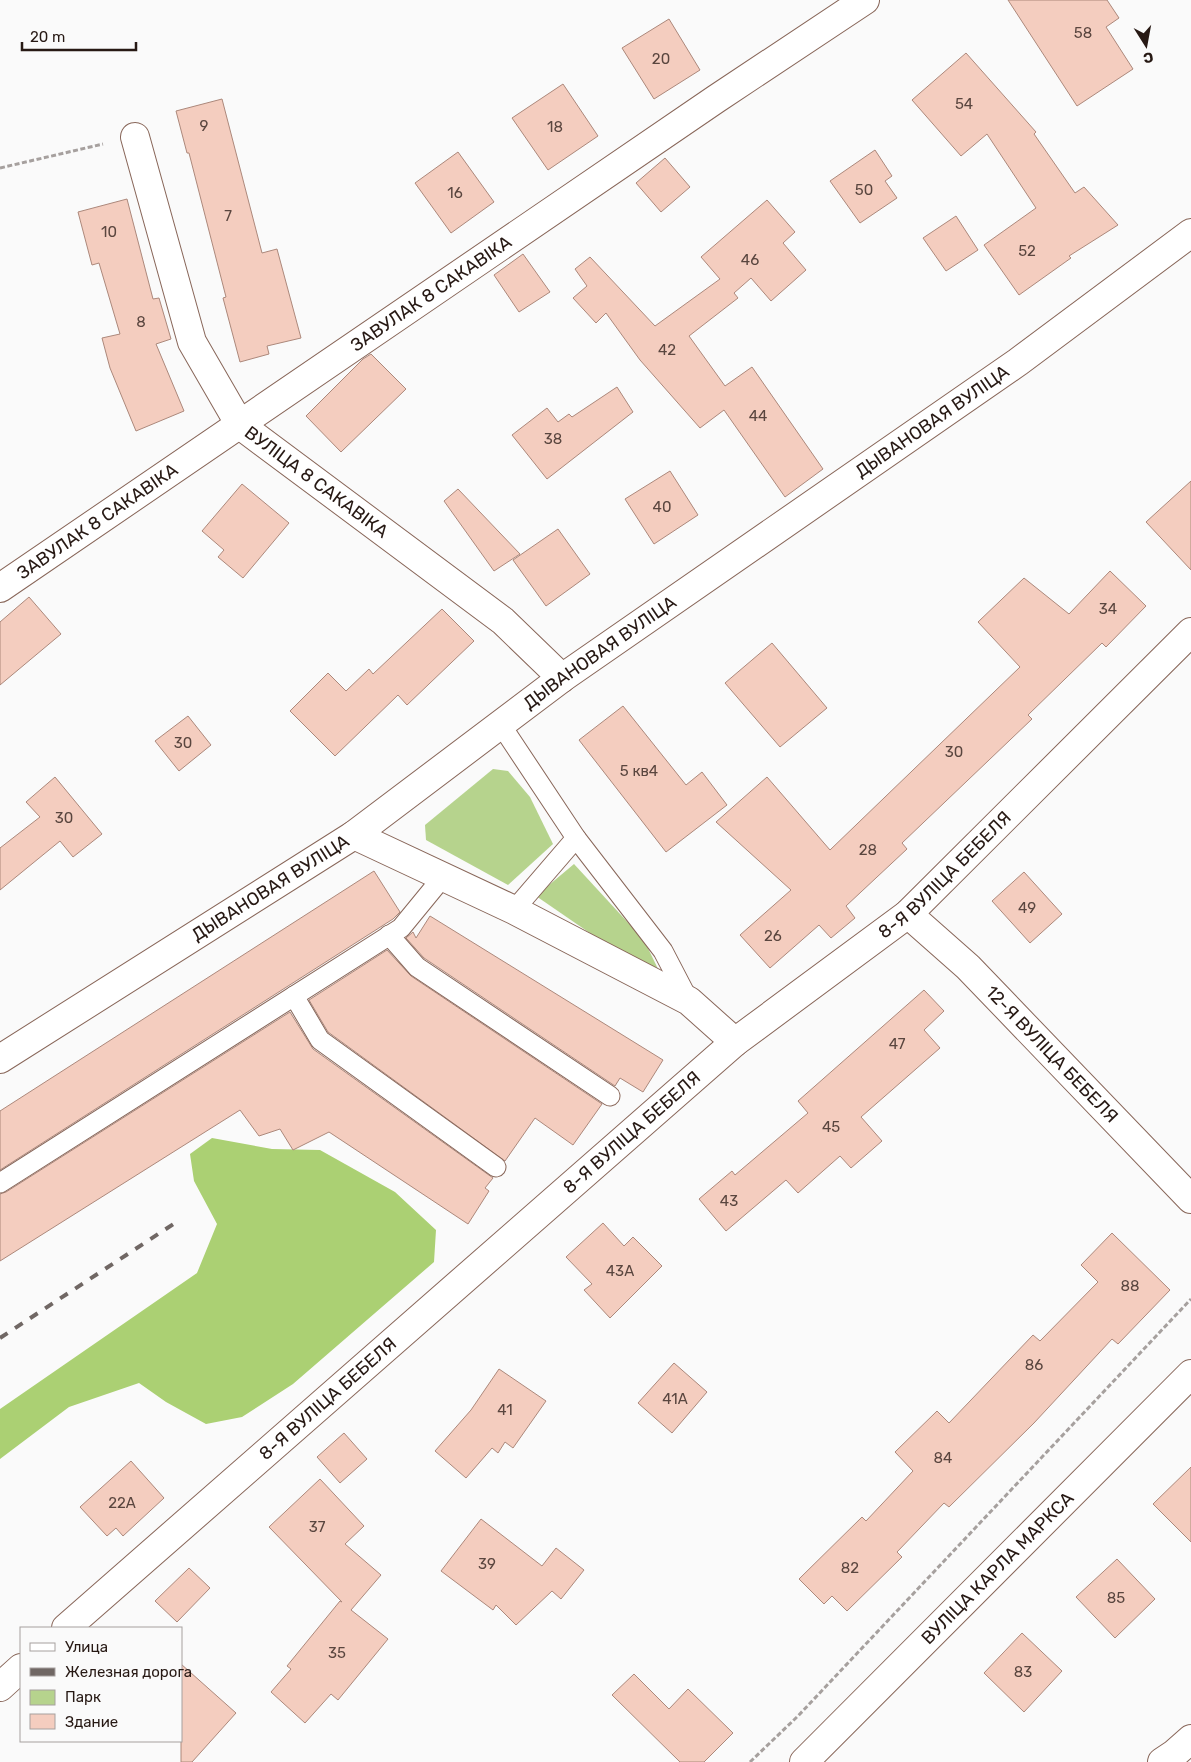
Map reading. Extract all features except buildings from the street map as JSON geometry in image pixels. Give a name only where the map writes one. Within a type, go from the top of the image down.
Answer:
[{"type":"street","name":"ЗАВУЛАК 8 САКАВІКА","points":[[0,588],[865,0]]},
{"type":"street","name":"ВУЛІЦА 8 САКАВІКА","points":[[136,137],[192,342],[240,425],[503,621],[562,678]]},
{"type":"street","name":"ДЫВАНОВАЯ ВУЛІЦА","points":[[0,1059],[354,835],[562,678],[1018,362],[1191,233]]},
{"type":"street","name":"8-Я ВУЛІЦА БЕБЕЛЯ","points":[[67,1627],[735,1042],[908,914],[1191,632]]},
{"type":"street","points":[[354,835],[442,878],[514,910],[689,1001],[735,1042]]},
{"type":"street","name":"12-Я ВУЛІЦА БЕБЕЛЯ","points":[[908,914],[968,967],[1191,1199]]},
{"type":"street","name":"ВУЛІЦА КАРЛА МАРКСА","points":[[804,1762],[1191,1374]]},
{"type":"street","points":[[0,1686],[20,1669]]},
{"type":"street","points":[[1162,1762],[1191,1738]]},
{"type":"lane","points":[[501,724],[576,838],[663,951],[689,1001]]},
{"type":"lane","points":[[514,910],[576,838]]},
{"type":"lane","points":[[0,1183],[401,928],[442,878]]},
{"type":"lane","points":[[389,935],[417,967],[610,1096]]},
{"type":"lane","points":[[294,996],[320,1040],[496,1167]]},
{"type":"path","points":[[0,168],[136,137]]},
{"type":"path","points":[[750,1762],[798,1716],[1191,1299]]},
{"type":"green space","points":[[493,769],[508,771],[530,797],[553,844],[508,885],[426,840],[425,825]]},
{"type":"green space","points":[[574,864],[644,940],[659,971],[645,971],[536,896]]},
{"type":"green space","points":[[212,1138],[272,1149],[320,1150],[395,1192],[436,1230],[434,1262],[293,1384],[242,1417],[206,1424],[166,1402],[139,1383],[69,1407],[0,1459],[0,1409],[197,1273],[217,1224],[194,1181],[190,1154]]},
{"type":"railway","points":[[0,1338],[178,1221]]}]
